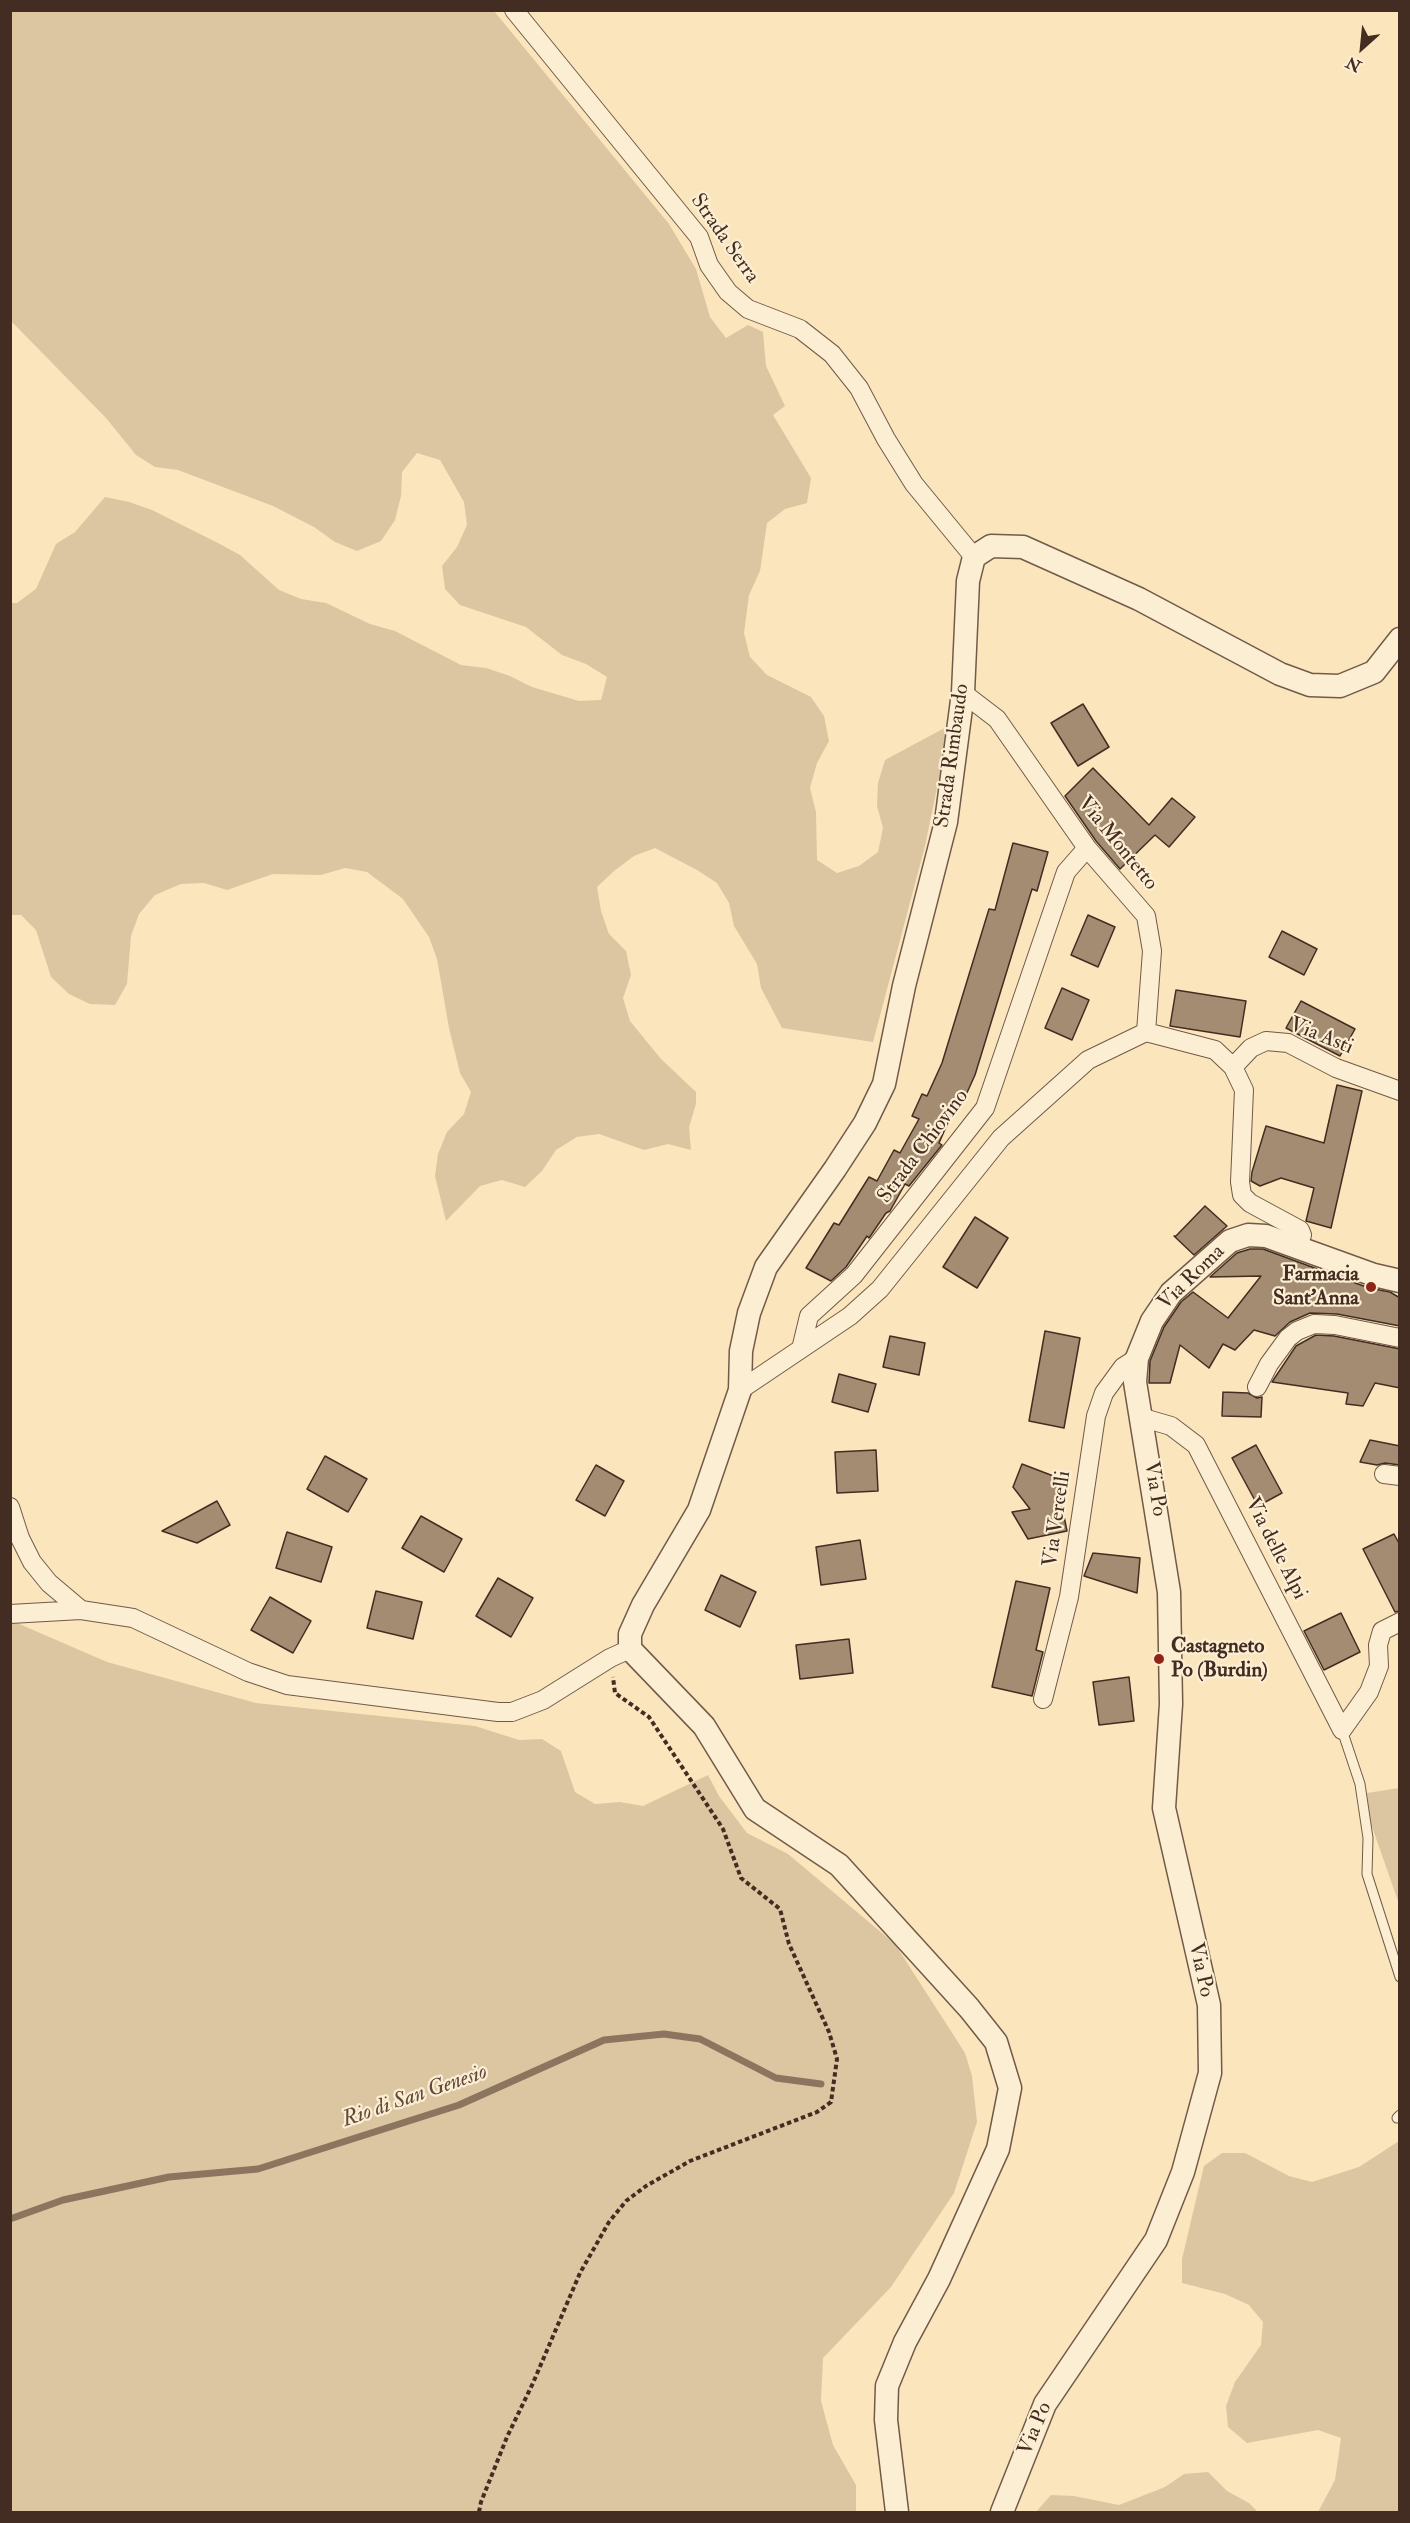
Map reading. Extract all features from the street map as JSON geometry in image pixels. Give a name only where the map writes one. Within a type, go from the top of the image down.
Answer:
[{"type":"street","name":"Strada Serra","points":[[514,10],[699,237],[709,264],[728,292],[748,309],[801,329],[832,354],[859,388],[886,439],[914,484],[974,557]]},
{"type":"street","points":[[974,557],[991,546],[1001,544],[1023,547],[1139,599],[1280,674],[1310,685],[1340,686],[1374,672],[1400,639]]},
{"type":"street","name":"Strada Rimbaudo","points":[[620,1653],[643,1605],[699,1510],[740,1390],[741,1351],[749,1313],[766,1267],[836,1169],[865,1122],[884,1084],[904,986],[946,822],[963,693],[968,581],[974,557]]},
{"type":"street","name":"Via Montetto","points":[[963,693],[997,719],[1087,848],[1146,916],[1152,951],[1146,1032]]},
{"type":"street","name":"Strada Chiovino","points":[[801,1349],[809,1316],[854,1275],[985,1108],[1066,872],[1087,848]]},
{"type":"street","points":[[740,1390],[850,1316],[880,1289],[1001,1138],[1088,1060],[1146,1032],[1215,1050],[1233,1066],[1244,1090],[1240,1182],[1242,1195],[1250,1203],[1300,1230],[1302,1235],[1297,1246]]},
{"type":"street","name":"Via Asti","points":[[1233,1066],[1251,1048],[1266,1041],[1288,1043],[1336,1068],[1400,1091]]},
{"type":"street","name":"Via Roma","points":[[1135,1382],[1137,1358],[1160,1306],[1191,1274],[1230,1241],[1248,1235],[1266,1236],[1374,1275],[1400,1281]]},
{"type":"street","points":[[1257,1387],[1269,1364],[1288,1338],[1297,1331],[1314,1324],[1335,1325],[1400,1338]]},
{"type":"street","name":"Via Vercelli","points":[[1043,1699],[1069,1597],[1096,1416],[1104,1393],[1123,1367],[1137,1358]]},
{"type":"street","name":"Via Po","points":[[1002,2512],[1045,2404],[1156,2240],[1183,2172],[1210,2073],[1209,2006],[1164,1808],[1171,1704],[1169,1592],[1135,1382]]},
{"type":"street","name":"Via delle Alpi","points":[[1140,1417],[1170,1426],[1196,1445],[1342,1730]]},
{"type":"street","points":[[10,1507],[20,1538],[32,1562],[49,1583],[81,1610]]},
{"type":"street","points":[[10,1614],[81,1610],[133,1618],[248,1672],[287,1685],[498,1712],[512,1712],[543,1700],[620,1653],[704,1726],[755,1809],[839,1866],[969,2008],[996,2042],[1010,2088],[998,2150],[939,2279],[905,2342],[887,2386],[886,2420],[897,2512]]},
{"type":"street","points":[[1342,1730],[1369,1692],[1376,1675],[1379,1666],[1378,1645],[1382,1631],[1400,1622]]},
{"type":"lane","name":"Via delle Alpi","points":[[1342,1730],[1360,1784],[1368,1838],[1366,1874],[1400,1977]]},
{"type":"path","points":[[479,2512],[507,2437],[580,2273],[609,2222],[626,2201],[646,2186],[690,2161],[818,2112],[831,2102],[837,2060],[830,2032],[789,1944],[780,1909],[741,1878],[723,1829],[649,1717],[615,1693],[620,1653]]},
{"type":"shaded area","points":[[11,11],[494,11],[669,224],[696,269],[710,317],[726,338],[748,325],[763,332],[766,366],[785,406],[773,415],[811,478],[807,503],[785,509],[767,523],[760,571],[749,595],[744,633],[750,657],[767,675],[811,697],[824,716],[829,741],[817,763],[810,788],[816,812],[817,860],[837,873],[859,866],[878,852],[883,828],[877,806],[878,783],[885,760],[950,725],[925,846],[873,1042],[782,1028],[761,988],[757,964],[734,926],[729,903],[717,883],[655,848],[634,856],[597,887],[601,911],[609,934],[626,951],[631,975],[623,998],[630,1021],[661,1059],[696,1092],[696,1104],[689,1127],[691,1150],[668,1144],[644,1150],[599,1134],[577,1137],[556,1150],[542,1171],[525,1187],[502,1180],[480,1186],[446,1221],[435,1176],[438,1154],[447,1132],[464,1114],[471,1092],[460,1073],[449,1028],[437,959],[429,937],[403,899],[367,872],[345,868],[321,875],[273,874],[227,890],[204,883],[181,884],[155,895],[139,914],[131,936],[127,984],[115,1005],[90,1004],[69,994],[51,977],[36,930],[21,915],[11,915],[11,603],[17,603],[36,589],[56,544],[75,532],[105,497],[152,510],[218,543],[240,555],[279,590],[301,599],[326,603],[370,624],[395,631],[461,665],[486,668],[532,687],[579,701],[601,700],[607,677],[586,664],[562,655],[526,627],[460,605],[445,589],[442,566],[457,547],[467,525],[464,502],[440,460],[417,453],[402,472],[401,496],[395,520],[381,541],[357,551],[335,542],[314,527],[273,506],[178,470],[155,467],[136,455],[106,418],[11,321]]},
{"type":"shaded area","points":[[10,1620],[107,1662],[256,1703],[475,1726],[519,1740],[542,1739],[561,1751],[575,1792],[595,1804],[620,1802],[643,1806],[708,1775],[719,1796],[747,1833],[788,1854],[895,1944],[965,2053],[972,2076],[977,2122],[954,2193],[891,2287],[823,2358],[821,2401],[833,2445],[856,2485],[856,2512],[11,2512]]},
{"type":"shaded area","points":[[1399,1788],[1399,1904],[1369,1818],[1367,1793]]},
{"type":"shaded area","points":[[1399,2141],[1399,2512],[1318,2512],[1335,2480],[1341,2438],[1318,2430],[1247,2443],[1228,2427],[1226,2406],[1235,2382],[1261,2345],[1263,2322],[1249,2305],[1225,2294],[1182,2283],[1182,2259],[1204,2166],[1222,2153],[1245,2153],[1289,2176],[1312,2182],[1359,2167]]},
{"type":"shaded area","points":[[1208,2472],[1227,2491],[1249,2503],[1258,2512],[1036,2512],[1051,2495],[1074,2496],[1119,2505],[1165,2487],[1184,2474]]},
{"type":"building","points":[[1083,704],[1109,747],[1078,766],[1051,723]]},
{"type":"building","points":[[1093,768],[1149,825],[1172,798],[1195,817],[1169,847],[1155,835],[1120,869],[1096,841],[1065,796]]},
{"type":"building","points":[[1013,843],[1048,852],[1037,891],[1032,889],[975,1075],[961,1106],[956,1104],[939,1143],[942,1145],[909,1186],[905,1184],[890,1211],[886,1213],[869,1238],[867,1236],[846,1267],[831,1281],[806,1268],[834,1223],[839,1225],[869,1177],[877,1181],[894,1150],[900,1153],[919,1119],[912,1116],[922,1094],[927,1096],[942,1063],[989,909],[995,910]]},
{"type":"building","points":[[1088,915],[1115,927],[1098,967],[1071,955]]},
{"type":"building","points":[[1282,931],[1317,949],[1304,975],[1269,957]]},
{"type":"building","points":[[1062,988],[1089,1000],[1072,1040],[1045,1028]]},
{"type":"building","points":[[1176,990],[1246,1001],[1240,1037],[1170,1026]]},
{"type":"building","points":[[1301,1001],[1355,1029],[1340,1056],[1286,1028]]},
{"type":"building","points":[[1337,1085],[1362,1091],[1331,1228],[1306,1221],[1314,1188],[1281,1178],[1260,1186],[1251,1181],[1266,1126],[1324,1143]]},
{"type":"building","points":[[1205,1206],[1227,1226],[1194,1255],[1174,1236]]},
{"type":"building","points":[[975,1217],[1008,1238],[977,1288],[943,1267]]},
{"type":"building","points":[[1250,1249],[1263,1249],[1369,1288],[1390,1292],[1400,1298],[1400,1326],[1337,1314],[1310,1313],[1290,1322],[1275,1336],[1254,1330],[1235,1350],[1223,1344],[1209,1368],[1180,1345],[1170,1383],[1149,1383],[1150,1361],[1164,1327],[1181,1302],[1193,1292],[1228,1318],[1261,1276],[1210,1277],[1237,1253]]},
{"type":"building","points":[[1045,1331],[1080,1338],[1064,1428],[1029,1421]]},
{"type":"building","points":[[1316,1335],[1334,1336],[1400,1349],[1400,1388],[1375,1383],[1363,1406],[1346,1404],[1348,1393],[1272,1382],[1296,1346]]},
{"type":"building","points":[[890,1336],[925,1343],[919,1375],[883,1367]]},
{"type":"building","points":[[839,1374],[876,1384],[868,1412],[832,1402]]},
{"type":"building","points":[[1223,1392],[1248,1393],[1257,1398],[1262,1397],[1261,1417],[1222,1416]]},
{"type":"building","points":[[1370,1440],[1400,1446],[1400,1465],[1360,1462]]},
{"type":"building","points":[[1256,1445],[1282,1493],[1258,1506],[1232,1458]]},
{"type":"building","points":[[876,1450],[878,1491],[837,1493],[835,1452]]},
{"type":"building","points":[[325,1456],[367,1479],[348,1512],[307,1489]]},
{"type":"building","points":[[1022,1464],[1056,1477],[1067,1531],[1028,1539],[1012,1512],[1030,1509],[1013,1487]]},
{"type":"building","points":[[596,1465],[624,1481],[605,1516],[576,1500]]},
{"type":"building","points":[[217,1501],[230,1525],[197,1543],[162,1531]]},
{"type":"building","points":[[421,1516],[462,1539],[444,1572],[402,1548]]},
{"type":"building","points":[[287,1532],[332,1547],[321,1582],[276,1568]]},
{"type":"building","points":[[1394,1534],[1400,1545],[1400,1611],[1395,1612],[1363,1549]]},
{"type":"building","points":[[860,1540],[866,1579],[821,1585],[816,1547]]},
{"type":"building","points":[[1093,1553],[1140,1558],[1137,1593],[1084,1576]]},
{"type":"building","points":[[721,1575],[756,1592],[740,1627],[705,1610]]},
{"type":"building","points":[[498,1578],[533,1598],[511,1637],[476,1616]]},
{"type":"building","points":[[1016,1581],[1050,1588],[1036,1650],[1043,1652],[1032,1696],[992,1687]]},
{"type":"building","points":[[376,1591],[422,1602],[413,1639],[367,1628]]},
{"type":"building","points":[[270,1597],[311,1621],[293,1653],[251,1630]]},
{"type":"building","points":[[1341,1613],[1360,1652],[1324,1670],[1304,1631]]},
{"type":"building","points":[[849,1639],[853,1673],[800,1679],[796,1645]]},
{"type":"building","points":[[1129,1677],[1134,1721],[1099,1725],[1093,1682]]},
{"type":"waterway","name":"Rio di San Genesio","points":[[10,2219],[63,2200],[169,2177],[258,2169],[459,2105],[604,2040],[664,2034],[700,2039],[776,2078],[821,2084]]},
{"type":"place","name":"Farmacia Sant'Anna","points":[[1371,1287]]},
{"type":"place","name":"Castagneto Po (Burdin)","points":[[1159,1659]]}]
